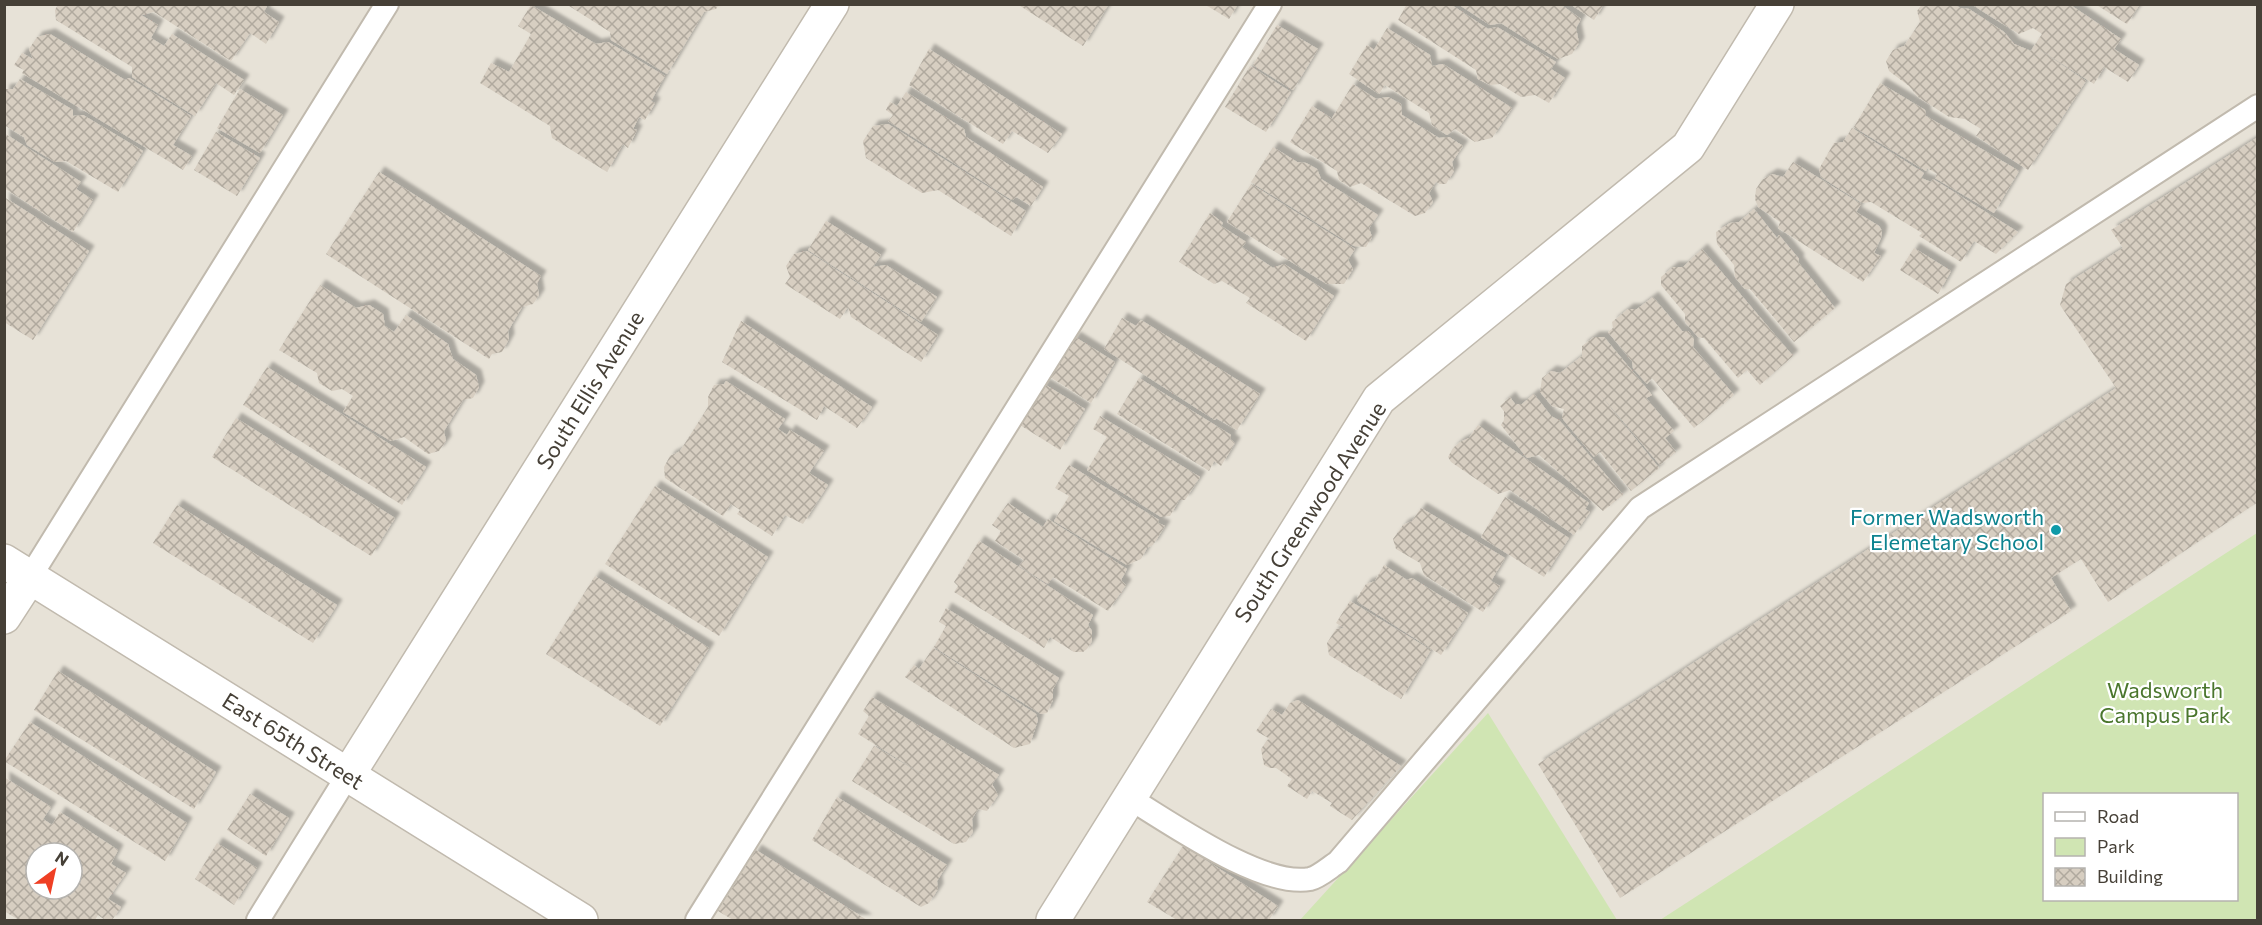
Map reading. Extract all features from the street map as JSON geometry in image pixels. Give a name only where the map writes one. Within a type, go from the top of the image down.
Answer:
[{"type":"street","name":"South Ellis Avenue","points":[[348,775],[832,4]]},
{"type":"street","name":"South Greenwood Avenue","points":[[1053,921],[1379,399],[1689,147],[1777,4]]},
{"type":"street","points":[[4,617],[17,569]]},
{"type":"street","name":"East 65th Street","points":[[17,569],[581,921]]},
{"type":"lane","points":[[17,569],[387,4]]},
{"type":"lane","points":[[697,921],[1270,4]]},
{"type":"lane","points":[[1130,798],[1228,856],[1261,872],[1287,879],[1311,879],[1338,862],[1640,508],[2258,106]]},
{"type":"lane","points":[[258,921],[348,775]]},
{"type":"shaded area","points":[[5,5],[2257,5],[2257,920],[5,920]]},
{"type":"green space","name":"Wadsworth Campus Park","points":[[2257,533],[2257,920],[1660,920]]},
{"type":"green space","points":[[1488,713],[1617,920],[1300,920]]},
{"type":"building","points":[[58,4],[268,4],[264,12],[279,22],[266,44],[250,33],[231,61],[154,12],[141,15],[158,25],[151,38],[164,46],[172,34],[244,80],[234,95],[216,83],[195,116],[132,77],[132,67],[56,20],[55,10]]},
{"type":"building","points":[[566,4],[719,4],[716,9],[704,12],[667,74],[611,40],[610,32]]},
{"type":"building","points":[[1017,4],[1109,4],[1083,46]]},
{"type":"building","points":[[1204,4],[1238,4],[1229,19]]},
{"type":"building","points":[[1407,4],[1450,4],[1488,29],[1497,27],[1556,62],[1551,69],[1565,78],[1549,103],[1535,95],[1521,97],[1500,84],[1490,85],[1478,79],[1476,70],[1398,20]]},
{"type":"building","points":[[1458,4],[1560,4],[1581,19],[1576,28],[1579,43],[1572,54],[1558,59],[1501,23],[1490,25]]},
{"type":"building","points":[[1570,4],[1604,4],[1594,20]]},
{"type":"building","points":[[1922,4],[1954,4],[1960,8],[1969,9],[2004,32],[2014,44],[2031,51],[2034,46],[2086,81],[2028,170],[1976,136],[1981,129],[1965,119],[1949,117],[1918,97],[1909,86],[1889,71],[1886,61],[1893,50],[1904,46],[1920,22],[1917,11]]},
{"type":"building","points":[[1971,4],[2069,4],[2121,39],[2114,49],[2139,65],[2128,82],[2104,67],[2094,84],[2034,46],[2042,34],[2033,28],[2019,34]]},
{"type":"building","points":[[2095,4],[2140,4],[2127,24]]},
{"type":"building","points":[[531,5],[596,44],[608,42],[665,76],[651,101],[655,103],[645,120],[639,117],[633,129],[637,130],[628,148],[623,144],[607,172],[552,138],[550,126],[480,83],[491,63],[509,72],[531,34],[518,26]]},
{"type":"building","points":[[1277,25],[1318,49],[1293,90],[1253,65]]},
{"type":"building","points":[[1387,28],[1430,55],[1432,66],[1443,64],[1512,108],[1492,138],[1475,142],[1455,129],[1447,135],[1432,125],[1429,113],[1385,85],[1379,94],[1349,74],[1367,45],[1374,50]]},
{"type":"building","points":[[50,34],[125,80],[129,78],[191,116],[173,145],[192,156],[183,170],[22,73],[24,70],[14,65],[22,53],[33,59],[29,49],[37,37]]},
{"type":"building","points":[[929,49],[1062,134],[1048,153],[1012,131],[1003,144],[909,85]]},
{"type":"building","points":[[1250,66],[1291,92],[1266,132],[1225,107]]},
{"type":"building","points":[[20,79],[73,110],[73,116],[83,115],[143,151],[118,192],[66,161],[55,162],[27,145],[24,137],[4,125],[4,91],[13,89]]},
{"type":"building","points":[[1880,83],[1925,110],[1926,116],[2019,171],[1994,213],[1935,178],[1937,174],[1927,168],[1926,171],[1854,127]]},
{"type":"building","points":[[1353,84],[1376,99],[1388,97],[1401,104],[1402,115],[1439,138],[1449,137],[1463,146],[1452,162],[1454,171],[1446,184],[1436,182],[1429,193],[1433,202],[1425,213],[1415,216],[1361,183],[1350,187],[1339,180],[1337,171],[1290,142],[1312,106],[1400,161],[1332,118]]},
{"type":"building","points":[[240,89],[283,115],[260,153],[217,128]]},
{"type":"building","points":[[906,92],[964,129],[966,137],[1043,187],[1031,206],[1017,197],[1012,200],[888,121],[893,115],[886,110],[890,102],[897,106]]},
{"type":"building","points":[[888,124],[1026,211],[1011,236],[938,190],[922,193],[866,158],[863,141],[873,126]]},
{"type":"building","points":[[1852,128],[1924,173],[1921,178],[1931,182],[1933,179],[2018,232],[1996,254],[1974,241],[1961,262],[1919,236],[1922,233],[1871,202],[1862,203],[1821,177],[1819,169],[1834,143],[1843,142]]},
{"type":"building","points":[[216,132],[260,158],[237,196],[194,170]]},
{"type":"building","points":[[4,133],[81,182],[76,189],[93,200],[73,232],[4,188]]},
{"type":"building","name":"Former Wadsworth Elemetary School","points":[[2258,137],[2258,502],[2108,602],[2081,559],[2051,578],[2071,611],[1620,898],[1538,764],[2116,388],[2060,305],[2066,284],[2123,248],[2111,230]]},
{"type":"building","points":[[1273,147],[1297,162],[1306,163],[1317,169],[1321,179],[1378,215],[1369,228],[1372,237],[1366,247],[1354,246],[1251,182]]},
{"type":"building","points":[[1793,162],[1861,204],[1856,212],[1879,226],[1882,231],[1874,253],[1881,256],[1863,282],[1778,228],[1780,222],[1758,207],[1755,199],[1756,189],[1762,180],[1772,174],[1783,177]]},
{"type":"building","points":[[379,172],[541,276],[537,283],[539,295],[533,304],[522,307],[508,331],[509,339],[502,352],[492,354],[489,359],[326,254]]},
{"type":"building","points":[[1251,184],[1355,249],[1348,260],[1353,269],[1344,284],[1327,284],[1227,222]]},
{"type":"building","points":[[4,197],[89,251],[33,340],[4,322]]},
{"type":"building","points":[[1754,209],[1777,238],[1779,235],[1799,259],[1798,262],[1835,308],[1794,342],[1750,289],[1745,289],[1735,277],[1734,265],[1717,244],[1716,232],[1730,223],[1739,222]]},
{"type":"building","points":[[1210,213],[1223,223],[1221,226],[1246,242],[1242,247],[1273,268],[1284,264],[1334,296],[1306,341],[1246,303],[1250,298],[1222,281],[1214,284],[1179,262]]},
{"type":"building","points":[[826,221],[881,255],[873,267],[886,265],[937,297],[921,322],[808,250]]},
{"type":"building","points":[[1914,248],[1951,271],[1938,294],[1900,270]]},
{"type":"building","points":[[1702,249],[1793,356],[1760,385],[1747,370],[1738,378],[1704,338],[1698,337],[1685,322],[1685,314],[1661,285],[1661,277],[1673,267],[1683,267]]},
{"type":"building","points":[[807,251],[938,335],[921,362],[851,317],[848,307],[840,319],[785,284],[790,277],[786,266],[794,254]]},
{"type":"building","points":[[320,285],[356,308],[369,305],[383,314],[385,326],[394,332],[406,315],[448,344],[453,359],[476,375],[479,387],[473,398],[463,400],[444,431],[446,441],[439,451],[428,454],[404,437],[391,441],[343,412],[353,396],[342,389],[332,391],[319,383],[317,373],[279,350]]},
{"type":"building","points":[[1653,297],[1682,331],[1688,331],[1694,339],[1693,347],[1734,395],[1694,428],[1652,378],[1647,384],[1633,368],[1632,361],[1608,332],[1613,328],[1612,322],[1628,309],[1637,309]]},
{"type":"building","points":[[1122,318],[1136,326],[1141,320],[1260,394],[1237,430],[1216,418],[1215,420],[1104,349]]},
{"type":"building","points":[[741,321],[872,407],[857,428],[824,406],[817,420],[722,362]]},
{"type":"building","points":[[1075,337],[1115,362],[1091,403],[1050,377]]},
{"type":"building","points":[[1594,337],[1604,337],[1652,395],[1646,398],[1674,431],[1665,438],[1676,452],[1660,465],[1594,387],[1659,468],[1631,491],[1600,452],[1594,457],[1562,418],[1564,409],[1552,406],[1540,392],[1542,378],[1551,371],[1560,373],[1582,356],[1582,346]]},
{"type":"building","points":[[267,367],[426,467],[402,505],[243,405]]},
{"type":"building","points":[[1139,378],[1231,435],[1230,439],[1235,443],[1221,466],[1214,461],[1209,471],[1117,414]]},
{"type":"building","points":[[726,381],[785,419],[778,429],[787,435],[790,430],[824,451],[809,473],[828,485],[803,524],[785,515],[772,536],[737,514],[740,510],[731,504],[723,516],[665,478],[664,467],[670,456],[680,451],[708,407],[708,397],[714,385],[724,384]]},
{"type":"building","points":[[1044,384],[1085,409],[1060,450],[1020,425]]},
{"type":"building","points":[[1534,394],[1623,495],[1603,511],[1539,455],[1527,458],[1501,425],[1504,420],[1504,411],[1500,406],[1510,397],[1515,404],[1522,404]]},
{"type":"building","points":[[1100,416],[1200,477],[1185,500],[1179,500],[1170,516],[1161,517],[1087,470],[1107,437],[1093,429]]},
{"type":"building","points":[[236,418],[395,518],[371,556],[212,457]]},
{"type":"building","points":[[1478,425],[1589,503],[1585,509],[1590,512],[1574,535],[1510,490],[1498,494],[1451,462],[1448,457],[1453,448],[1469,438]]},
{"type":"building","points":[[1069,465],[1159,520],[1158,523],[1165,526],[1141,559],[1127,565],[1054,521],[1069,496],[1055,488]]},
{"type":"building","points":[[655,486],[768,557],[719,636],[605,564]]},
{"type":"building","points":[[1505,497],[1569,538],[1544,577],[1481,537]]},
{"type":"building","points":[[1008,503],[1043,527],[1048,519],[1127,569],[1121,580],[1126,585],[1108,611],[1053,577],[1048,584],[1019,566],[1024,560],[995,541],[1001,531],[992,525]]},
{"type":"building","points":[[177,505],[337,605],[313,643],[153,543]]},
{"type":"building","points":[[1421,508],[1505,558],[1491,581],[1500,586],[1483,612],[1424,575],[1420,563],[1396,549],[1393,539],[1403,525],[1412,521]]},
{"type":"building","points":[[979,541],[1093,615],[1088,625],[1092,631],[1092,641],[1087,649],[1083,652],[1074,652],[1050,637],[1044,648],[954,592],[958,586],[954,582]]},
{"type":"building","points":[[1384,565],[1407,580],[1412,578],[1468,613],[1441,655],[1358,602],[1357,598],[1366,584],[1375,581]]},
{"type":"building","points":[[595,576],[709,648],[660,726],[546,654]]},
{"type":"building","points":[[1350,601],[1431,650],[1401,699],[1329,655],[1327,643],[1336,629],[1344,628],[1336,623]]},
{"type":"building","points":[[946,608],[1059,678],[1053,689],[1053,700],[1047,713],[1041,714],[934,647],[946,626],[939,622]]},
{"type":"building","points":[[933,648],[1036,714],[1038,720],[1030,744],[1014,748],[905,677],[914,665],[919,669]]},
{"type":"building","points":[[58,671],[216,772],[194,809],[34,710]]},
{"type":"building","points":[[872,697],[999,775],[992,784],[998,795],[987,811],[978,809],[972,819],[973,832],[966,842],[954,844],[852,781],[874,746],[935,782],[858,734],[869,716],[863,711]]},
{"type":"building","points":[[1298,700],[1401,766],[1352,820],[1330,806],[1332,803],[1312,791],[1307,799],[1287,786],[1292,779],[1276,768],[1264,765],[1261,749],[1270,739],[1256,731],[1271,709],[1282,715],[1290,703]]},
{"type":"building","points":[[30,722],[187,823],[165,861],[4,761]]},
{"type":"building","points":[[4,777],[51,807],[43,819],[52,825],[60,812],[118,850],[111,864],[126,873],[108,899],[121,907],[112,920],[105,920],[98,915],[95,920],[19,920],[4,911],[6,894],[4,892]]},
{"type":"building","points":[[250,794],[289,818],[266,856],[227,830]]},
{"type":"building","points":[[837,797],[947,865],[937,881],[938,889],[929,903],[921,907],[812,840]]},
{"type":"building","points":[[217,843],[257,868],[234,905],[195,879]]},
{"type":"building","points":[[1183,846],[1278,906],[1269,920],[1177,920],[1147,902]]},
{"type":"building","points":[[756,850],[867,920],[733,920],[718,911]]},
{"type":"place","name":"Former Wadsworth Elemetary School","points":[[2056,530]]}]
